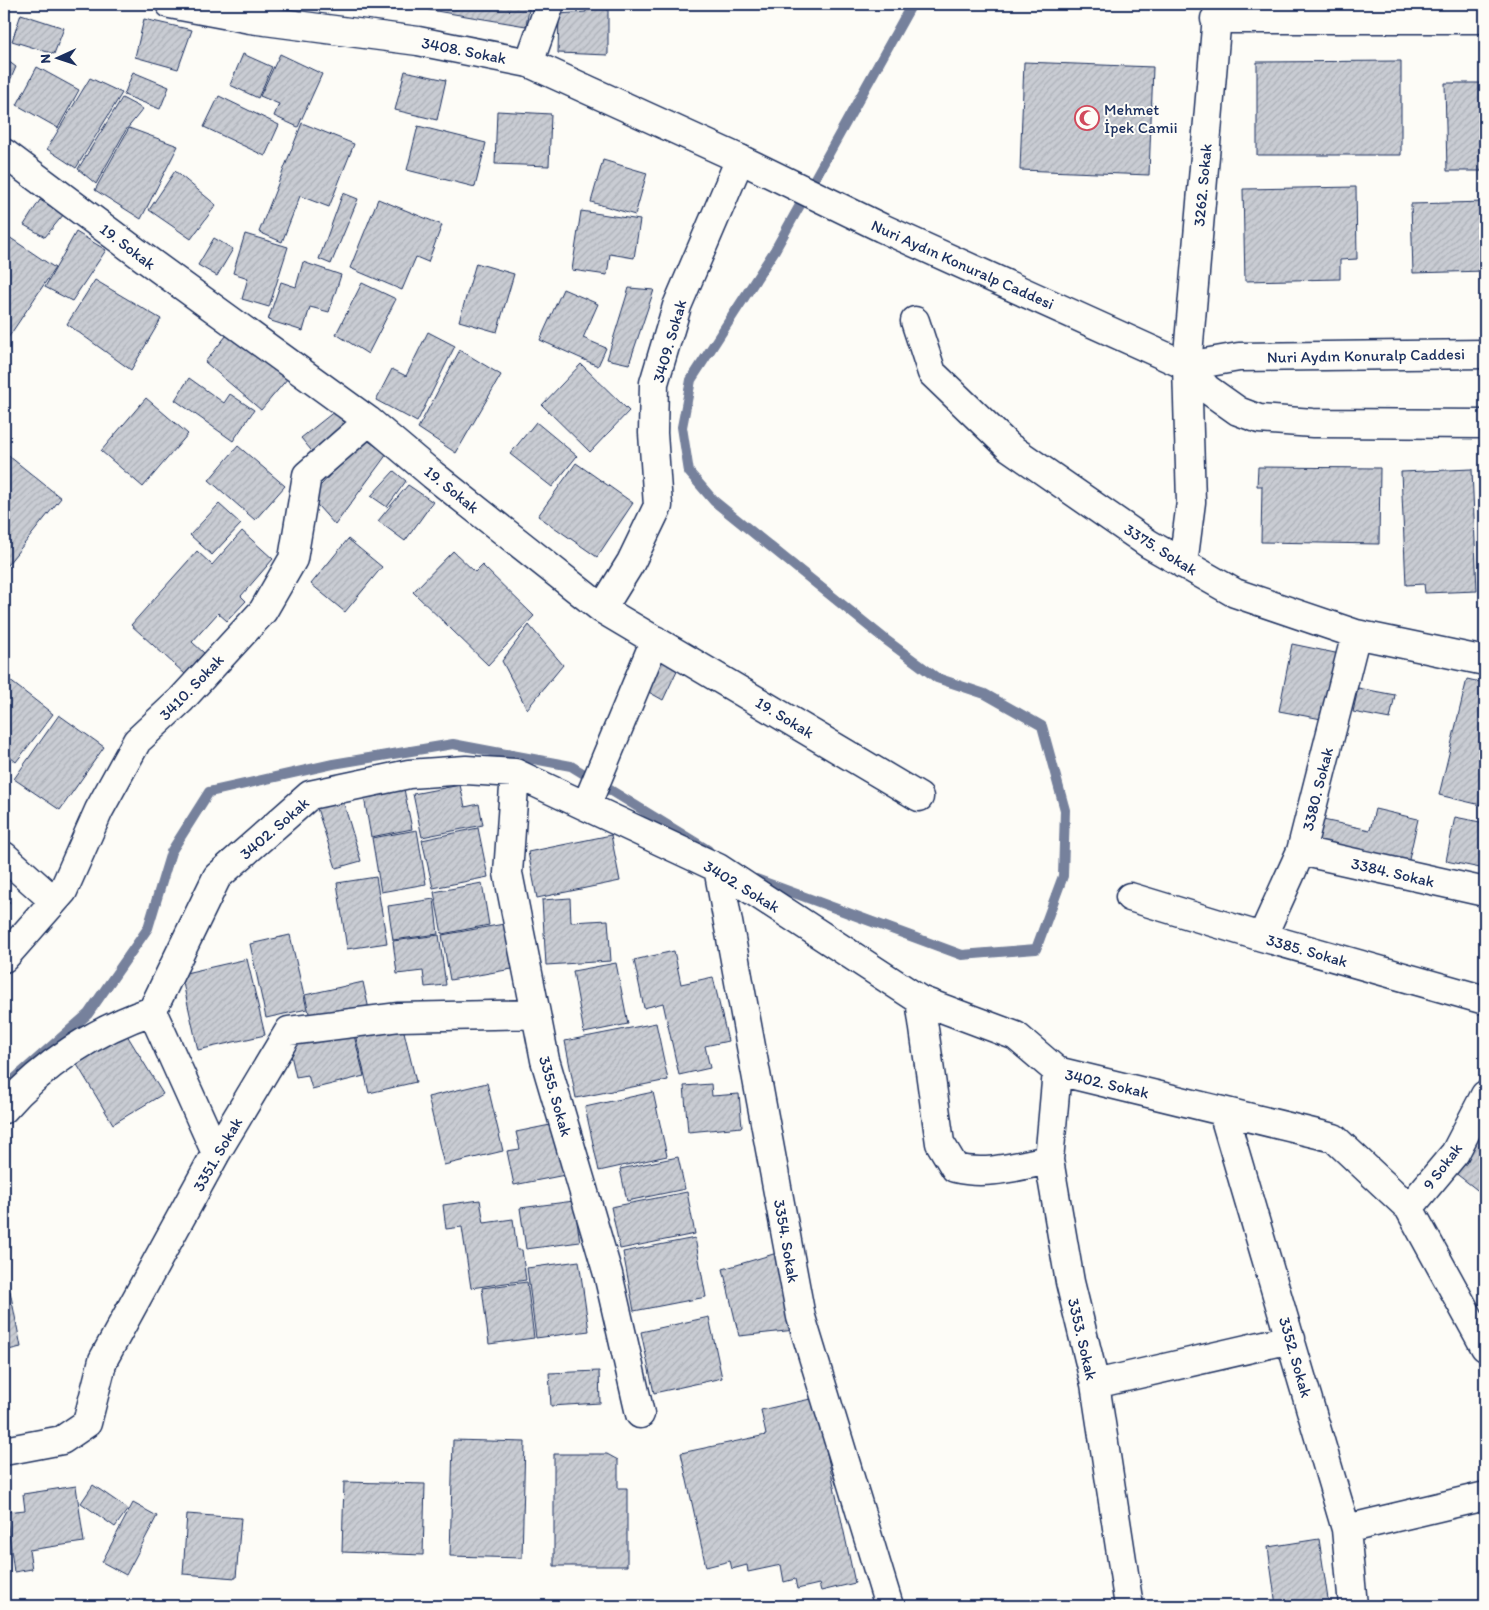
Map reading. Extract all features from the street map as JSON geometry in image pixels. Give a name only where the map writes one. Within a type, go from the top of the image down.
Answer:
[{"type":"street","name":"3408. Sokak","points":[[170,4],[250,19],[418,41],[528,63],[740,160]]},
{"type":"street","points":[[528,63],[550,4]]},
{"type":"street","points":[[1216,11],[1485,19]]},
{"type":"street","name":"3262. Sokak","points":[[1183,564],[1191,502],[1187,366],[1216,11]]},
{"type":"street","name":"19. Sokak","points":[[4,153],[370,421],[433,475],[602,609],[919,797]]},
{"type":"street","name":"Nuri Aydın Konuralp Caddesi","points":[[740,160],[882,228],[1187,366],[1207,389],[1238,411],[1259,419],[1313,423],[1485,424]]},
{"type":"street","name":"3409. Sokak","points":[[602,609],[631,562],[658,506],[653,434],[654,383],[677,306],[740,160]]},
{"type":"street","name":"3375. Sokak","points":[[915,321],[932,373],[1009,447],[1149,544],[1235,593],[1356,634],[1485,661]]},
{"type":"street","name":"Nuri Aydın Konuralp Caddesi","points":[[1187,366],[1239,357],[1485,354]]},
{"type":"street","name":"3410. Sokak","points":[[4,958],[63,891],[99,810],[137,741],[181,700],[263,611],[293,559],[307,475],[370,421]]},
{"type":"street","name":"3380. Sokak","points":[[1262,938],[1301,851],[1356,634]]},
{"type":"street","points":[[590,797],[655,640]]},
{"type":"street","name":"3402. Sokak","points":[[152,1011],[217,877],[310,795],[409,774],[466,770],[515,773],[590,797],[718,868],[920,1000],[1016,1036],[1057,1071],[1334,1138],[1409,1208],[1485,1347]]},
{"type":"street","name":"3355. Sokak","points":[[515,773],[508,873],[545,1060],[608,1274],[640,1414]]},
{"type":"street","name":"3384. Sokak","points":[[1301,851],[1485,892]]},
{"type":"street","points":[[4,856],[54,900]]},
{"type":"street","name":"3354. Sokak","points":[[718,868],[801,1317],[889,1606]]},
{"type":"street","name":"3385. Sokak","points":[[1130,897],[1262,938],[1485,1000]]},
{"type":"street","points":[[920,1000],[940,1143],[955,1168],[973,1173],[1049,1160]]},
{"type":"street","points":[[4,1109],[63,1055],[120,1021],[152,1011],[216,1153]]},
{"type":"street","name":"3351. Sokak","points":[[4,1450],[62,1440],[87,1423],[103,1360],[216,1153],[289,1031],[399,1017],[536,1014]]},
{"type":"street","name":"3353. Sokak","points":[[1057,1071],[1049,1160],[1070,1282],[1095,1384],[1129,1606]]},
{"type":"street","name":"9 Sokak","points":[[1409,1208],[1455,1154],[1485,1094]]},
{"type":"street","name":"3352. Sokak","points":[[1223,1112],[1346,1529],[1352,1606]]},
{"type":"street","points":[[1095,1384],[1291,1339]]},
{"type":"street","points":[[1346,1529],[1485,1496]]},
{"type":"building","points":[[413,4],[530,4],[526,26],[412,7]]},
{"type":"building","points":[[586,4],[608,4],[608,55],[558,53],[559,14],[586,12]]},
{"type":"building","points":[[21,14],[64,28],[54,54],[12,41]]},
{"type":"building","points":[[144,19],[192,30],[178,69],[135,57]]},
{"type":"building","points":[[243,54],[272,67],[258,98],[230,85]]},
{"type":"building","points":[[280,54],[322,74],[298,127],[274,116],[279,104],[260,96]]},
{"type":"building","points":[[4,58],[16,67],[4,94]]},
{"type":"building","points":[[1401,61],[1401,155],[1257,155],[1257,62]]},
{"type":"building","name":"Mehmet İpek Camii","points":[[1024,62],[1153,67],[1149,175],[1020,170]]},
{"type":"building","points":[[37,67],[79,90],[58,128],[17,105]]},
{"type":"building","points":[[405,71],[446,80],[437,120],[395,110]]},
{"type":"building","points":[[133,72],[169,87],[160,109],[124,95]]},
{"type":"building","points":[[90,78],[122,93],[76,168],[47,149]]},
{"type":"building","points":[[1445,83],[1485,83],[1485,171],[1447,171]]},
{"type":"building","points":[[219,96],[279,125],[265,156],[204,127]]},
{"type":"building","points":[[122,98],[143,109],[126,130],[96,184],[78,169]]},
{"type":"building","points":[[497,111],[551,114],[549,166],[495,164]]},
{"type":"building","points":[[302,123],[354,144],[329,207],[300,196],[282,242],[259,232]]},
{"type":"building","points":[[418,126],[486,143],[475,187],[407,170]]},
{"type":"building","points":[[129,128],[178,146],[141,219],[95,190]]},
{"type":"building","points":[[603,160],[647,173],[635,215],[591,202]]},
{"type":"building","points":[[175,171],[216,205],[191,239],[149,210]]},
{"type":"building","points":[[1356,187],[1357,259],[1340,260],[1340,279],[1245,281],[1243,189]]},
{"type":"building","points":[[343,193],[358,199],[331,264],[319,259]]},
{"type":"building","points":[[378,199],[442,225],[428,262],[416,257],[402,290],[350,268]]},
{"type":"building","points":[[40,200],[64,214],[45,237],[24,225]]},
{"type":"building","points":[[1485,202],[1485,271],[1413,273],[1411,204]]},
{"type":"building","points":[[581,211],[640,220],[634,258],[610,254],[607,275],[572,270]]},
{"type":"building","points":[[76,232],[106,250],[72,301],[45,287]]},
{"type":"building","points":[[245,234],[288,247],[269,307],[242,299],[248,278],[233,273]]},
{"type":"building","points":[[9,237],[55,268],[4,344],[4,244]]},
{"type":"building","points":[[214,238],[233,249],[217,276],[198,265]]},
{"type":"building","points":[[303,262],[341,275],[329,312],[310,307],[303,331],[268,320],[281,282],[296,287]]},
{"type":"building","points":[[476,263],[514,274],[497,332],[459,321]]},
{"type":"building","points":[[95,280],[161,319],[131,370],[67,324]]},
{"type":"building","points":[[362,283],[396,299],[368,354],[336,334]]},
{"type":"building","points":[[629,288],[654,290],[629,364],[607,359]]},
{"type":"building","points":[[563,289],[598,304],[583,338],[606,348],[598,366],[540,340]]},
{"type":"building","points":[[231,330],[288,378],[261,410],[205,362]]},
{"type":"building","points":[[428,332],[455,346],[417,422],[376,400],[392,369],[406,376]]},
{"type":"building","points":[[460,350],[501,375],[456,453],[418,428]]},
{"type":"building","points":[[581,364],[629,411],[590,452],[542,405]]},
{"type":"building","points":[[189,378],[224,403],[230,394],[254,410],[233,441],[175,400]]},
{"type":"building","points":[[146,398],[188,434],[143,487],[101,451]]},
{"type":"building","points":[[335,411],[350,429],[316,456],[301,438]]},
{"type":"building","points":[[536,422],[577,456],[552,487],[510,454]]},
{"type":"building","points":[[364,438],[387,454],[335,525],[310,497]]},
{"type":"building","points":[[238,446],[285,486],[255,520],[209,480]]},
{"type":"building","points":[[4,452],[61,498],[4,569]]},
{"type":"building","points":[[576,463],[633,503],[597,557],[538,516]]},
{"type":"building","points":[[1258,467],[1380,468],[1379,544],[1261,542],[1262,486],[1257,486]]},
{"type":"building","points":[[1472,469],[1477,591],[1425,593],[1424,584],[1406,585],[1401,472]]},
{"type":"building","points":[[394,471],[406,481],[387,507],[371,496]]},
{"type":"building","points":[[408,485],[433,502],[405,541],[378,521]]},
{"type":"building","points":[[219,504],[241,524],[212,555],[190,535]]},
{"type":"building","points":[[242,531],[273,559],[241,596],[246,601],[227,621],[218,613],[192,642],[204,653],[185,674],[131,625],[197,551],[212,565]]},
{"type":"building","points":[[348,539],[382,567],[345,612],[311,584]]},
{"type":"building","points":[[453,551],[475,572],[482,565],[534,616],[488,665],[413,592]]},
{"type":"building","points":[[529,625],[563,665],[527,709],[502,661]]},
{"type":"building","points":[[1292,644],[1340,654],[1327,720],[1279,711]]},
{"type":"building","points":[[656,648],[681,662],[663,700],[638,686]]},
{"type":"building","points":[[1467,679],[1485,683],[1485,806],[1439,795]]},
{"type":"building","points":[[9,680],[53,714],[16,762],[4,752],[4,686]]},
{"type":"building","points":[[1358,688],[1395,695],[1390,719],[1353,712]]},
{"type":"building","points":[[59,715],[104,747],[60,810],[14,779]]},
{"type":"building","points":[[403,784],[412,829],[371,837],[363,791]]},
{"type":"building","points":[[460,785],[465,807],[479,804],[483,825],[422,837],[413,794]]},
{"type":"building","points":[[341,794],[361,861],[336,868],[315,802]]},
{"type":"building","points":[[1375,809],[1418,819],[1408,864],[1317,844],[1323,820],[1370,830]]},
{"type":"building","points":[[1455,817],[1485,823],[1485,869],[1446,861]]},
{"type":"building","points":[[478,828],[488,877],[433,888],[422,840]]},
{"type":"building","points":[[417,830],[426,884],[381,892],[372,838]]},
{"type":"building","points":[[611,835],[620,881],[537,898],[528,852]]},
{"type":"building","points":[[376,877],[387,943],[347,949],[337,883]]},
{"type":"building","points":[[482,883],[489,925],[442,934],[434,892]]},
{"type":"building","points":[[4,896],[10,902],[4,910]]},
{"type":"building","points":[[570,898],[571,922],[608,920],[611,961],[546,965],[542,900]]},
{"type":"building","points":[[434,899],[438,934],[393,940],[388,906]]},
{"type":"building","points":[[504,924],[512,969],[450,980],[442,935]]},
{"type":"building","points":[[290,935],[307,1009],[266,1018],[250,944]]},
{"type":"building","points":[[439,935],[446,985],[425,987],[423,971],[397,974],[393,941]]},
{"type":"building","points":[[674,951],[681,984],[713,977],[728,1041],[705,1046],[710,1068],[679,1075],[663,1003],[644,1008],[634,960]]},
{"type":"building","points":[[247,959],[265,1035],[198,1050],[181,974]]},
{"type":"building","points":[[616,963],[628,1024],[584,1033],[573,971]]},
{"type":"building","points":[[363,982],[370,1014],[312,1027],[305,995]]},
{"type":"building","points":[[401,1019],[416,1082],[369,1093],[354,1030]]},
{"type":"building","points":[[656,1023],[668,1080],[576,1098],[565,1041]]},
{"type":"building","points":[[122,1027],[163,1094],[113,1124],[73,1058]]},
{"type":"building","points":[[353,1031],[364,1076],[312,1089],[308,1075],[296,1077],[289,1046]]},
{"type":"building","points":[[487,1083],[503,1151],[444,1165],[428,1097]]},
{"type":"building","points":[[711,1084],[712,1096],[739,1094],[742,1127],[688,1132],[684,1086]]},
{"type":"building","points":[[653,1092],[667,1156],[599,1171],[585,1107]]},
{"type":"building","points":[[555,1124],[565,1175],[514,1185],[507,1151],[520,1149],[516,1132]]},
{"type":"building","points":[[1480,1138],[1485,1143],[1485,1196],[1454,1172]]},
{"type":"building","points":[[678,1157],[685,1189],[627,1201],[620,1169]]},
{"type":"building","points":[[687,1192],[695,1234],[620,1249],[611,1207]]},
{"type":"building","points":[[480,1200],[484,1223],[513,1219],[517,1250],[522,1250],[526,1280],[471,1288],[462,1227],[446,1229],[443,1205]]},
{"type":"building","points":[[574,1201],[580,1242],[526,1249],[520,1208]]},
{"type":"building","points":[[695,1238],[706,1297],[634,1311],[623,1252]]},
{"type":"building","points":[[777,1253],[795,1330],[739,1336],[723,1269]]},
{"type":"building","points":[[579,1261],[589,1331],[536,1338],[527,1268]]},
{"type":"building","points":[[527,1282],[534,1338],[489,1344],[482,1288]]},
{"type":"building","points":[[10,1291],[21,1347],[4,1351],[4,1292]]},
{"type":"building","points":[[709,1317],[722,1378],[654,1393],[641,1332]]},
{"type":"building","points":[[599,1371],[600,1403],[551,1406],[549,1373]]},
{"type":"building","points":[[815,1398],[855,1583],[821,1591],[819,1584],[797,1589],[795,1579],[784,1582],[781,1565],[748,1572],[747,1565],[732,1569],[730,1561],[706,1567],[681,1453],[766,1435],[761,1410]]},
{"type":"building","points":[[453,1440],[525,1442],[522,1558],[450,1556]]},
{"type":"building","points":[[554,1454],[607,1454],[618,1460],[618,1488],[627,1488],[627,1566],[554,1566]]},
{"type":"building","points":[[344,1482],[425,1484],[423,1555],[342,1552]]},
{"type":"building","points":[[93,1485],[128,1509],[115,1527],[81,1503]]},
{"type":"building","points":[[76,1486],[84,1542],[29,1550],[32,1569],[14,1572],[6,1512],[25,1510],[23,1494]]},
{"type":"building","points":[[133,1503],[157,1516],[126,1575],[102,1562]]},
{"type":"building","points":[[187,1514],[241,1518],[236,1578],[183,1574]]},
{"type":"building","points":[[1319,1539],[1329,1606],[1276,1606],[1268,1547]]},
{"type":"waterway","points":[[756,879],[962,955],[1036,949],[1063,876],[1065,810],[1042,726],[985,694],[937,678],[886,640],[714,501],[689,472],[682,427],[691,380],[775,250],[912,4]]},
{"type":"waterway","points":[[4,1088],[88,1014],[148,928],[171,852],[209,792],[333,764],[453,744],[571,766],[708,850]]},
{"type":"place","name":"Mehmet İpek Camii","points":[[1087,118]]}]
